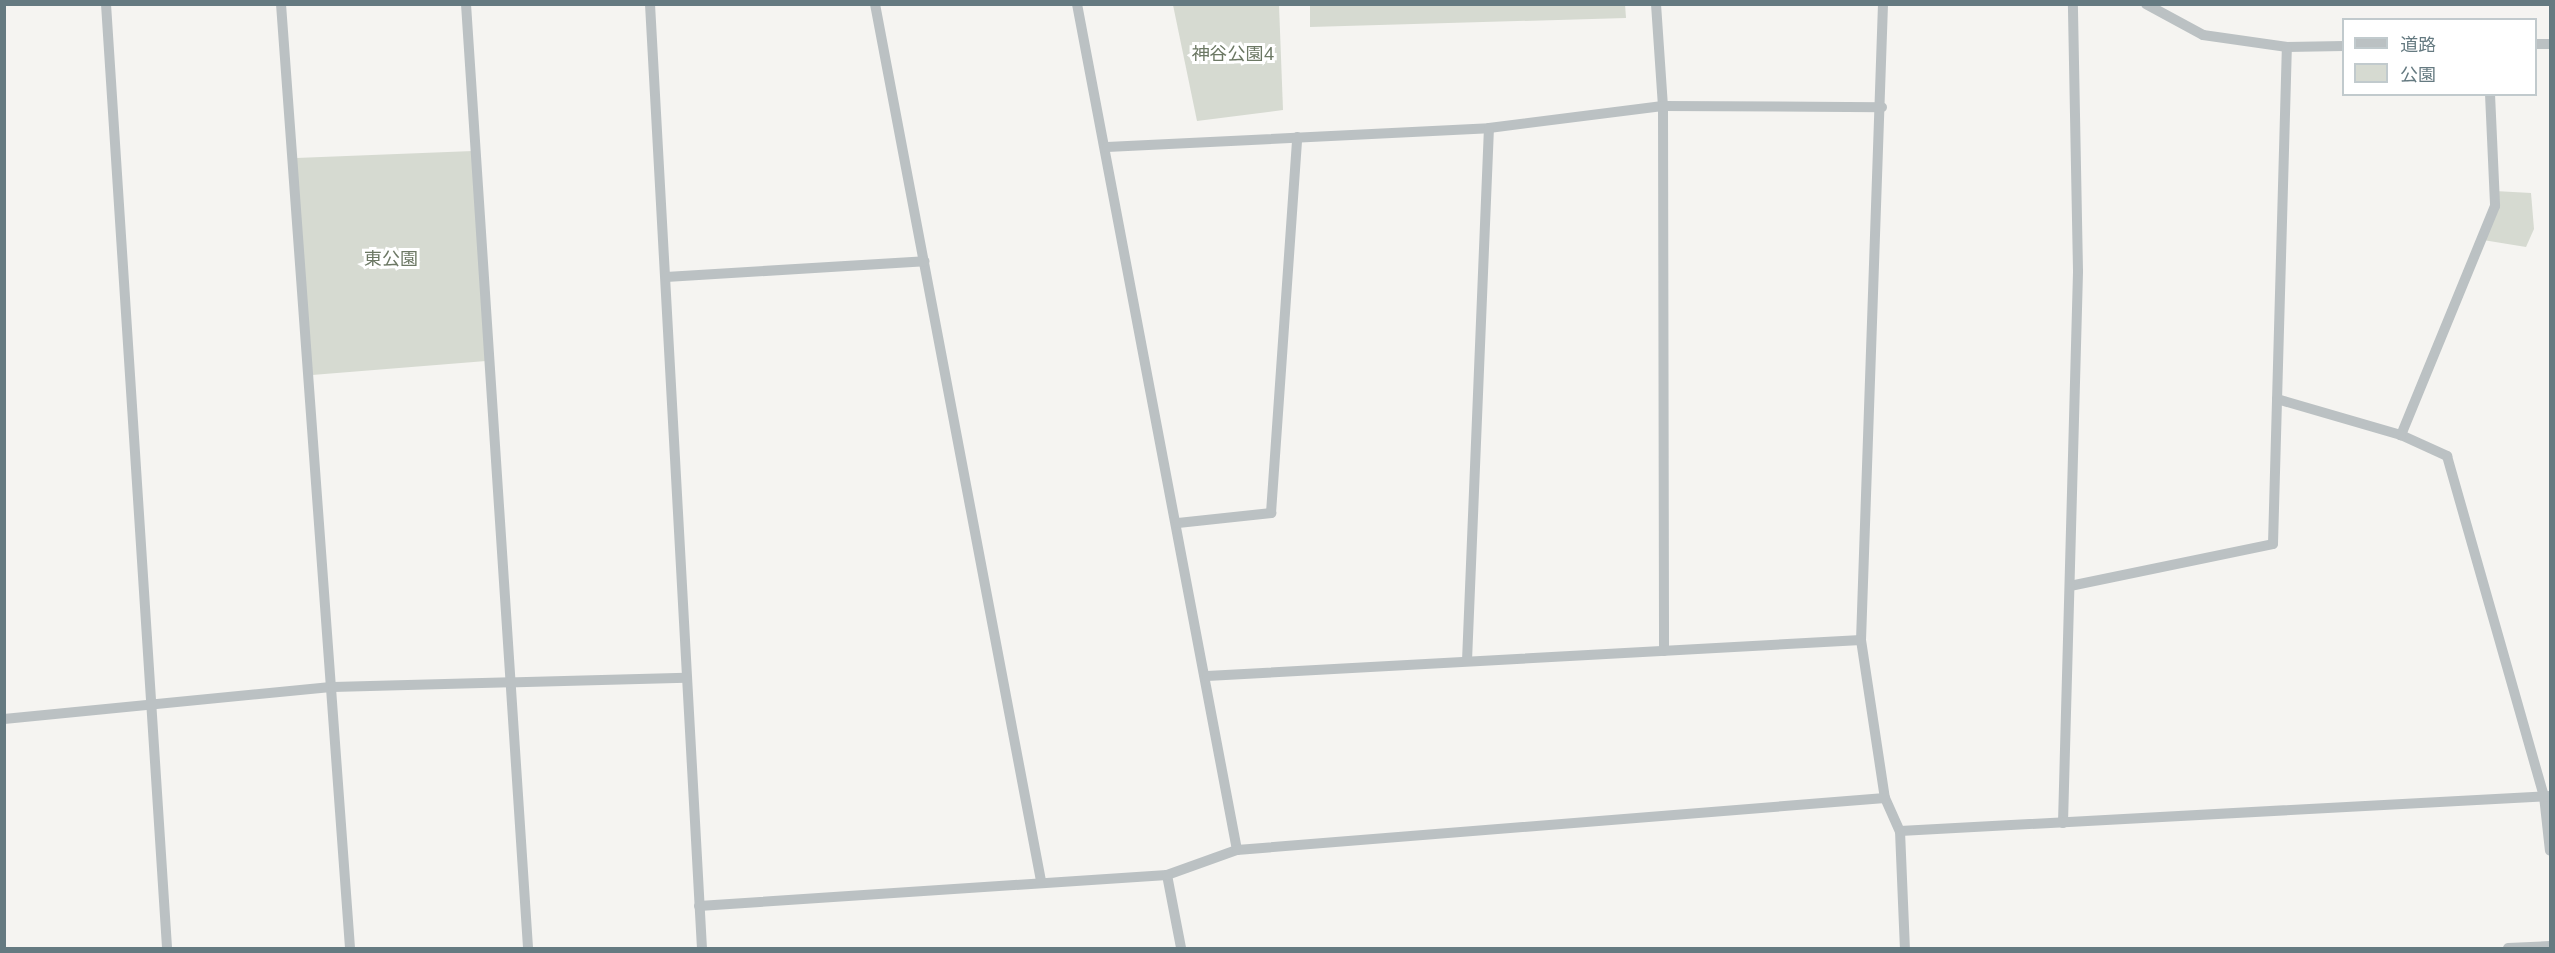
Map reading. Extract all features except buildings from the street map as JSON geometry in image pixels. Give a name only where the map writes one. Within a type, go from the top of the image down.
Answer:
[{"type":"street","points":[[105,4],[153,705],[167,948]]},
{"type":"street","points":[[281,4],[333,687],[350,948]]},
{"type":"street","points":[[466,4],[528,948]]},
{"type":"street","points":[[650,4],[702,948]]},
{"type":"street","points":[[875,4],[1041,881]]},
{"type":"street","points":[[1077,4],[1107,147],[1238,850]]},
{"type":"street","points":[[1656,4],[1663,106],[1664,651]]},
{"type":"street","points":[[1883,4],[1882,107],[1861,640],[1885,798],[1900,831],[1905,948]]},
{"type":"street","points":[[2063,823],[2078,271],[2073,4]]},
{"type":"street","points":[[2146,4],[2203,34],[2287,47],[2342,46]]},
{"type":"street","points":[[2070,586],[2273,544],[2287,47]]},
{"type":"street","points":[[2401,435],[2495,206],[2490,96]]},
{"type":"street","points":[[1107,147],[1489,128],[1663,106],[1882,107]]},
{"type":"street","points":[[1467,661],[1489,128]]},
{"type":"street","points":[[1178,523],[1271,513],[1297,137]]},
{"type":"street","points":[[666,277],[925,261]]},
{"type":"street","points":[[2277,399],[2401,435],[2447,456],[2547,796],[2550,851]]},
{"type":"street","points":[[1207,676],[1861,640]]},
{"type":"street","points":[[4,719],[333,687],[512,686],[686,678]]},
{"type":"street","points":[[1900,831],[2547,796]]},
{"type":"street","points":[[699,906],[1041,881],[1167,875],[1238,850],[1885,798]]},
{"type":"street","points":[[1167,875],[1181,948]]},
{"type":"street","points":[[2508,948],[2550,946]]},
{"type":"green space","points":[[1625,4],[1626,18],[1310,27],[1310,5]]},
{"type":"green space","name":"神谷公園4","points":[[1173,5],[1279,5],[1283,110],[1197,121]]},
{"type":"green space","name":"東公園","points":[[473,151],[486,361],[312,375],[296,158]]},
{"type":"green space","points":[[2495,191],[2531,193],[2534,229],[2526,247],[2483,240]]}]
